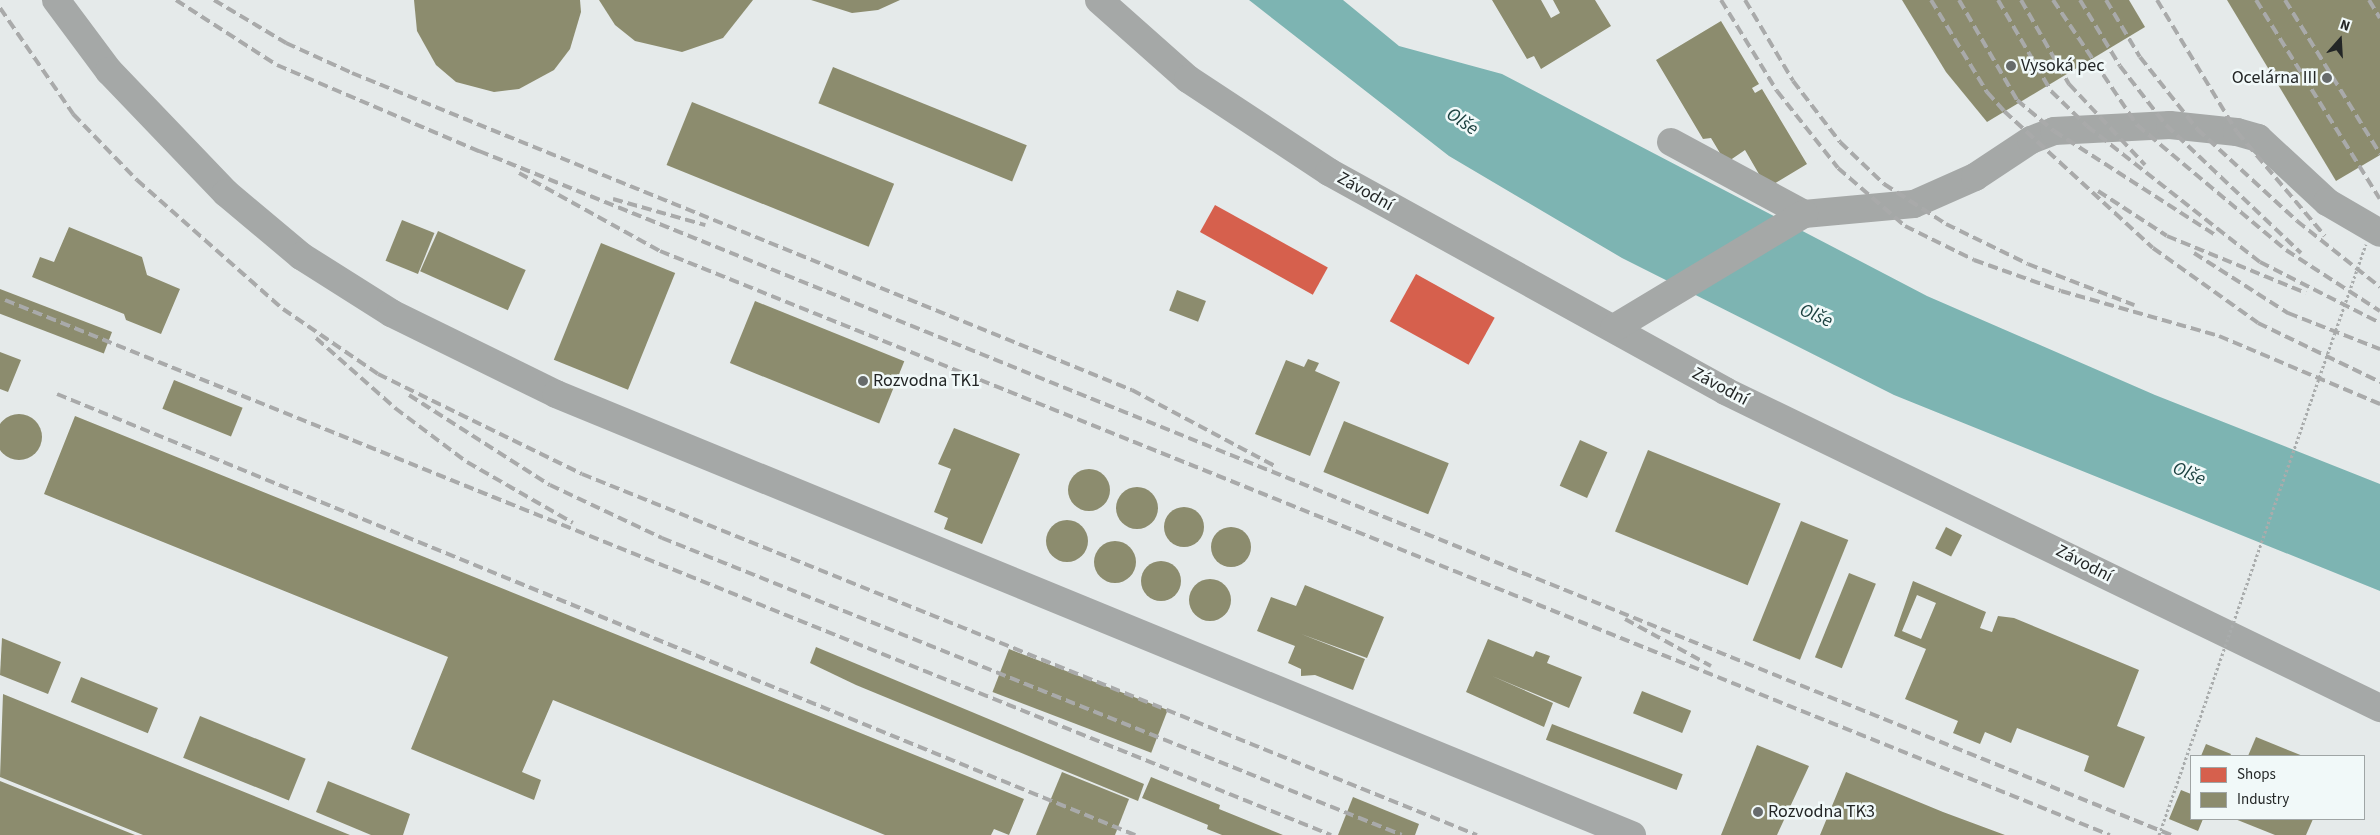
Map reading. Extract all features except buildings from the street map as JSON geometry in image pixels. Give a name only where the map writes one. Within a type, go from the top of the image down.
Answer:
[{"type":"street","points":[[56,0],[109,71],[226,193],[300,256],[391,312],[566,398],[1632,835]]},
{"type":"street","name":"Závodní","points":[[1099,0],[1188,79],[1329,172],[1725,391],[2380,708]]},
{"type":"street","points":[[1614,328],[1804,214],[1914,204],[1975,177],[2031,140],[2054,131],[2170,125],[2258,138],[2327,202],[2373,238]]},
{"type":"street","points":[[1671,142],[1804,214]]},
{"type":"path","points":[[2159,835],[2373,238]]},
{"type":"water","name":"Olše","points":[[1249,0],[1343,0],[1399,46],[1502,74],[1927,296],[2155,395],[2380,484],[2380,591],[1894,395],[1622,258],[1449,156]]},
{"type":"railway","points":[[176,0],[277,65],[479,151],[2171,835]]},
{"type":"railway","points":[[214,0],[286,43],[352,73],[1132,390],[1277,467]]},
{"type":"railway","points":[[1721,0],[1777,91],[1838,168],[1905,226],[1974,260],[2061,291],[2219,336],[2380,404]]},
{"type":"railway","points":[[1745,0],[1793,81],[1840,142],[1884,184],[1946,224],[2028,264],[2134,305]]},
{"type":"railway","points":[[1931,0],[1987,92],[2004,111],[2153,248],[2258,323],[2380,382]]},
{"type":"railway","points":[[1959,0],[2017,100],[2054,131],[2217,236]]},
{"type":"railway","points":[[1998,0],[2051,91],[2087,126],[2260,262],[2380,323]]},
{"type":"railway","points":[[2021,0],[2069,84],[2145,165]]},
{"type":"railway","points":[[2053,0],[2137,125],[2286,250],[2380,311]]},
{"type":"railway","points":[[2080,0],[2120,66],[2166,125],[2301,253]]},
{"type":"railway","points":[[2106,0],[2140,57],[2197,129],[2297,221],[2380,287]]},
{"type":"railway","points":[[2157,0],[2237,132],[2325,236]]},
{"type":"railway","points":[[2256,0],[2380,199]]},
{"type":"railway","points":[[2285,0],[2380,154]]},
{"type":"railway","points":[[2369,0],[2380,18]]},
{"type":"railway","points":[[0,8],[73,114],[137,180],[283,309],[378,374],[582,474],[1477,835]]},
{"type":"railway","points":[[519,173],[660,251],[2110,835]]},
{"type":"railway","points":[[2098,191],[2167,236],[2306,293]]},
{"type":"railway","points":[[613,199],[705,225]]},
{"type":"railway","points":[[2194,253],[2288,313],[2380,349]]},
{"type":"railway","points":[[5,300],[1331,835]]},
{"type":"railway","points":[[316,338],[395,408],[467,462],[573,523]]},
{"type":"railway","points":[[57,394],[1135,835]]},
{"type":"railway","points":[[409,395],[550,485],[662,538],[1402,835]]},
{"type":"railway","points":[[1625,619],[1711,666]]},
{"type":"place","name":"Vysoká pec","points":[[2011,66]]},
{"type":"place","name":"Ocelárna III","points":[[2327,78]]},
{"type":"place","name":"Rozvodna TK1","points":[[863,381]]},
{"type":"place","name":"Rozvodna TK3","points":[[1758,812]]}]
